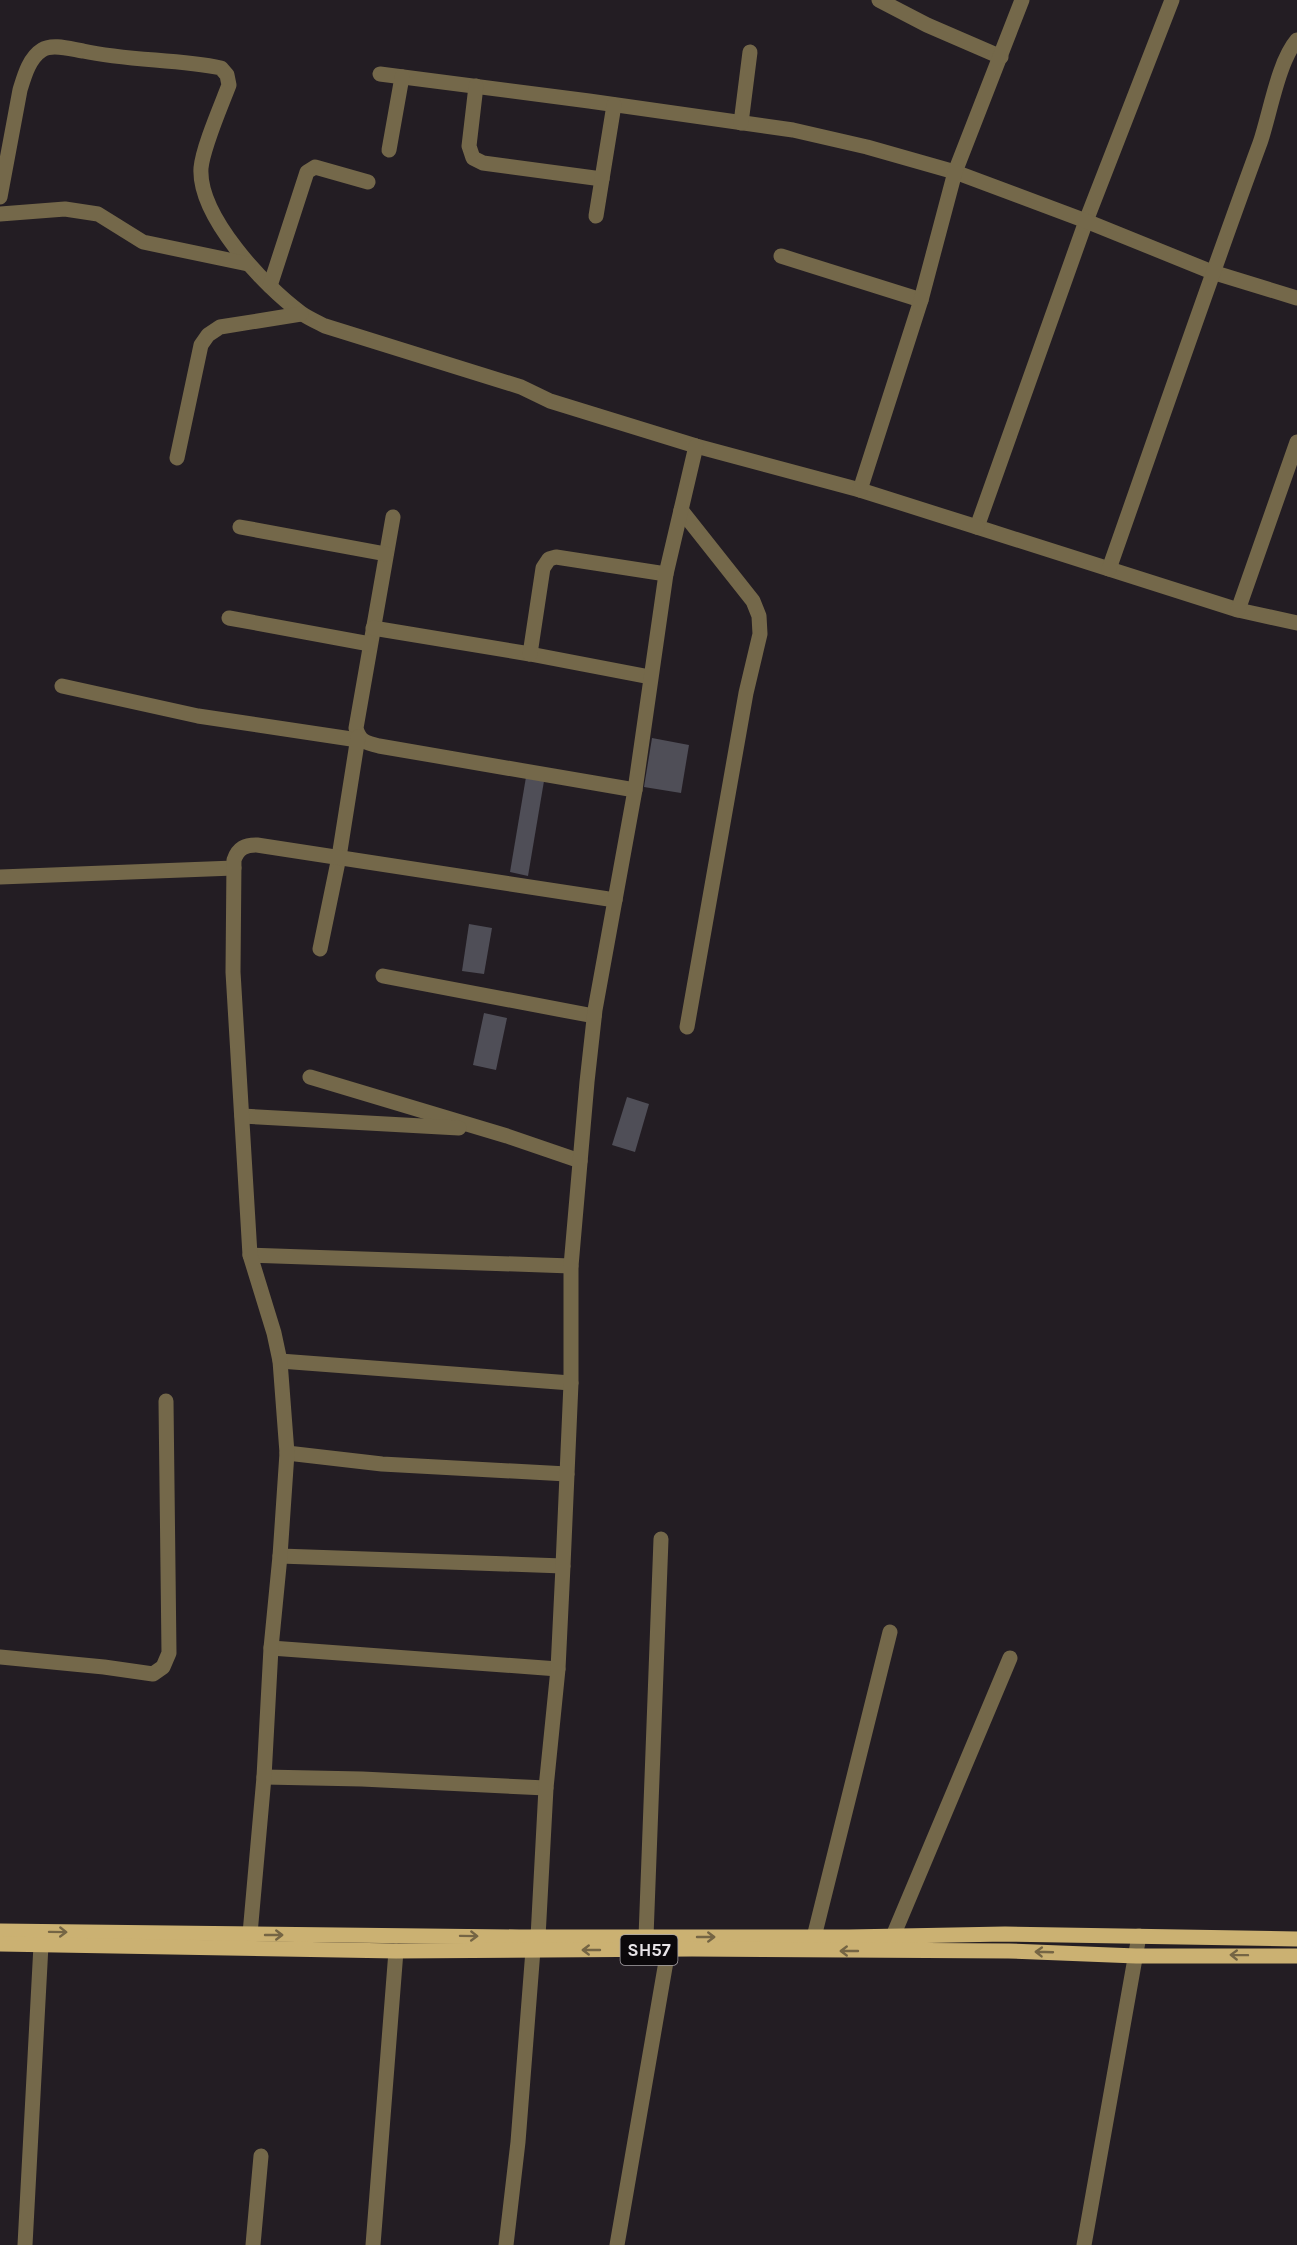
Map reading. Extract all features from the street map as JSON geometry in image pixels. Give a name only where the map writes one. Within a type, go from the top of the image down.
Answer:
[{"type":"main road","name":"SH57","points":[[0,1931],[177,1940],[535,1944],[668,1950],[1009,1951],[1136,1956],[1297,1956]]},
{"type":"main road","name":"SH57","points":[[249,1941],[396,1951],[646,1937],[1005,1934],[1297,1939]]},
{"type":"main road","name":"SH57","points":[[0,1944],[42,1945],[177,1940]]},
{"type":"street","points":[[879,0],[927,25],[1001,57]]},
{"type":"street","points":[[860,490],[921,300],[955,172],[1022,0]]},
{"type":"street","points":[[977,527],[1086,221],[1172,0]]},
{"type":"street","points":[[1109,569],[1212,272],[1262,137],[1283,66],[1297,40]]},
{"type":"street","points":[[0,197],[20,90],[33,58],[41,50],[56,47],[105,57],[221,68],[227,75],[229,84],[203,157],[201,170],[207,200],[219,225],[248,264],[301,314],[325,326],[521,387],[550,400],[696,446],[860,490],[1238,610],[1297,623]]},
{"type":"street","points":[[741,123],[750,52]]},
{"type":"street","points":[[380,74],[741,123],[829,138],[955,172],[1086,221],[1212,272],[1297,298]]},
{"type":"street","points":[[389,150],[402,77]]},
{"type":"street","points":[[476,86],[469,146],[473,158],[483,164],[602,179]]},
{"type":"street","points":[[596,216],[614,105]]},
{"type":"street","points":[[270,286],[307,172],[315,167],[368,182]]},
{"type":"street","points":[[0,214],[65,209],[98,214],[143,242],[248,264]]},
{"type":"street","points":[[782,256],[921,300]]},
{"type":"street","points":[[177,458],[201,345],[208,335],[220,327],[301,314]]},
{"type":"street","points":[[1238,610],[1297,442]]},
{"type":"street","points":[[506,2245],[518,2142],[546,1788],[558,1670],[571,1383],[571,1266],[594,1016],[635,790],[666,574],[696,446]]},
{"type":"street","points":[[681,510],[753,601],[759,616],[760,634],[746,693],[687,1028]]},
{"type":"street","points":[[320,950],[339,857],[358,738],[356,728],[393,517]]},
{"type":"street","points":[[240,527],[386,554]]},
{"type":"street","points":[[530,654],[543,568],[549,559],[556,557],[666,574]]},
{"type":"street","points":[[229,618],[370,644]]},
{"type":"street","points":[[373,628],[650,677]]},
{"type":"street","points":[[62,686],[198,716],[358,738],[366,743],[379,746],[635,790]]},
{"type":"street","points":[[249,1941],[264,1777],[271,1647],[287,1453],[280,1361],[274,1333],[250,1255],[233,972],[234,868],[237,852],[242,847],[257,844],[615,900]]},
{"type":"street","points":[[0,876],[234,868]]},
{"type":"street","points":[[383,976],[594,1016]]},
{"type":"street","points":[[310,1077],[580,1161]]},
{"type":"street","points":[[242,1116],[486,1130]]},
{"type":"street","points":[[250,1255],[571,1266]]},
{"type":"street","points":[[280,1361],[571,1383]]},
{"type":"street","points":[[0,1657],[153,1674],[163,1667],[169,1653],[166,1401]]},
{"type":"street","points":[[287,1453],[382,1464],[567,1474]]},
{"type":"street","points":[[646,1937],[661,1539]]},
{"type":"street","points":[[280,1556],[563,1566]]},
{"type":"street","points":[[814,1937],[890,1632]]},
{"type":"street","points":[[271,1647],[558,1670]]},
{"type":"street","points":[[893,1936],[1010,1659]]},
{"type":"street","points":[[264,1777],[362,1779],[546,1788]]},
{"type":"street","points":[[1084,2245],[1138,1936]]},
{"type":"street","points":[[25,2245],[42,1945]]},
{"type":"street","points":[[617,2245],[668,1950]]},
{"type":"street","points":[[372,2245],[396,1951]]},
{"type":"street","points":[[253,2245],[261,2156]]},
{"type":"building","points":[[652,738],[689,745],[681,793],[644,787]]},
{"type":"building","points":[[526,777],[544,781],[528,876],[510,872]]},
{"type":"building","points":[[469,924],[492,928],[484,974],[462,971]]},
{"type":"building","points":[[484,1013],[507,1018],[496,1070],[473,1065]]},
{"type":"building","points":[[627,1097],[649,1104],[635,1152],[612,1145]]}]
